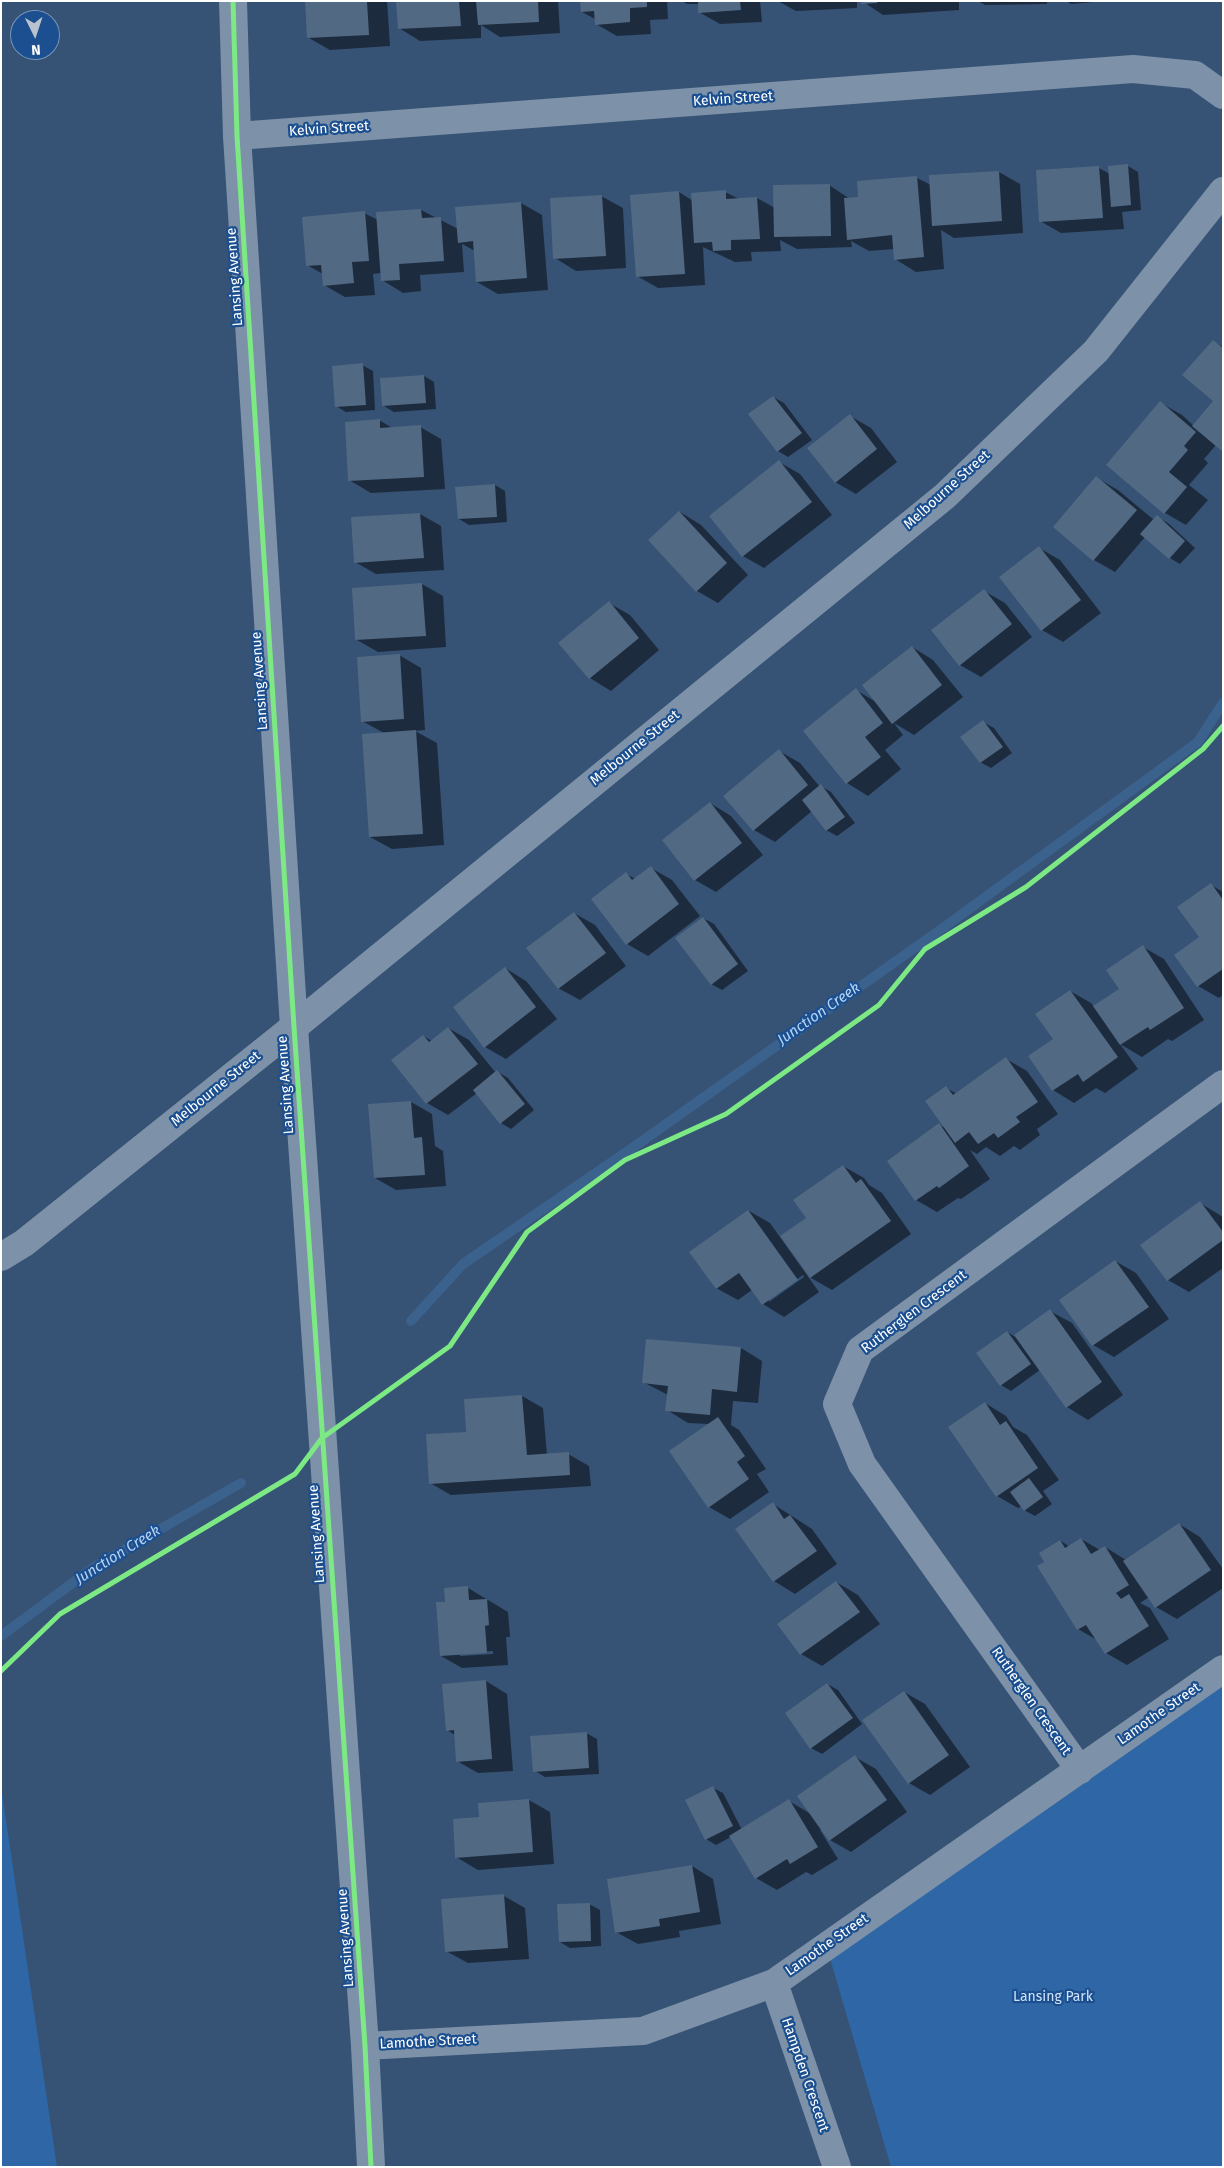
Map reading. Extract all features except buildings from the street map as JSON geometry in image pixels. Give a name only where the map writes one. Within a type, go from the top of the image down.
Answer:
[{"type":"street","name":"Lansing Avenue","points":[[232,1],[237,136],[294,1027],[365,2046],[371,2167]]},
{"type":"street","name":"Kelvin Street","points":[[237,136],[1133,69],[1195,75],[1223,95]]},
{"type":"street","name":"Melbourne Street","points":[[1,1257],[24,1243],[294,1027],[945,496],[1096,351],[1223,191]]},
{"type":"street","name":"Rutherglen Crescent","points":[[1080,1770],[862,1464],[837,1404],[860,1350],[1223,1084]]},
{"type":"street","name":"Lamothe Street","points":[[365,2046],[643,2031],[774,1982],[1223,1669]]},
{"type":"street","name":"Hampden Crescent","points":[[774,1982],[837,2167]]},
{"type":"green space","name":"Lansing Park","points":[[1223,1667],[1223,2167],[891,2167],[827,1948]]},
{"type":"green space","points":[[1,1786],[57,2167],[1,2167]]},
{"type":"waterway","name":"Junction Creek","points":[[411,1321],[463,1264],[631,1149],[947,925],[1198,742],[1223,703]]},
{"type":"waterway","name":"Junction Creek","points":[[1,1636],[94,1567],[241,1483]]},
{"type":"cycle path","points":[[233,1],[237,136],[294,1027],[365,2046],[371,2167]]},
{"type":"cycle path","points":[[1,1671],[60,1614],[295,1474],[322,1438],[450,1346],[527,1232],[625,1160],[726,1114],[879,1005],[925,949],[1026,887],[1203,749],[1223,726]]}]
